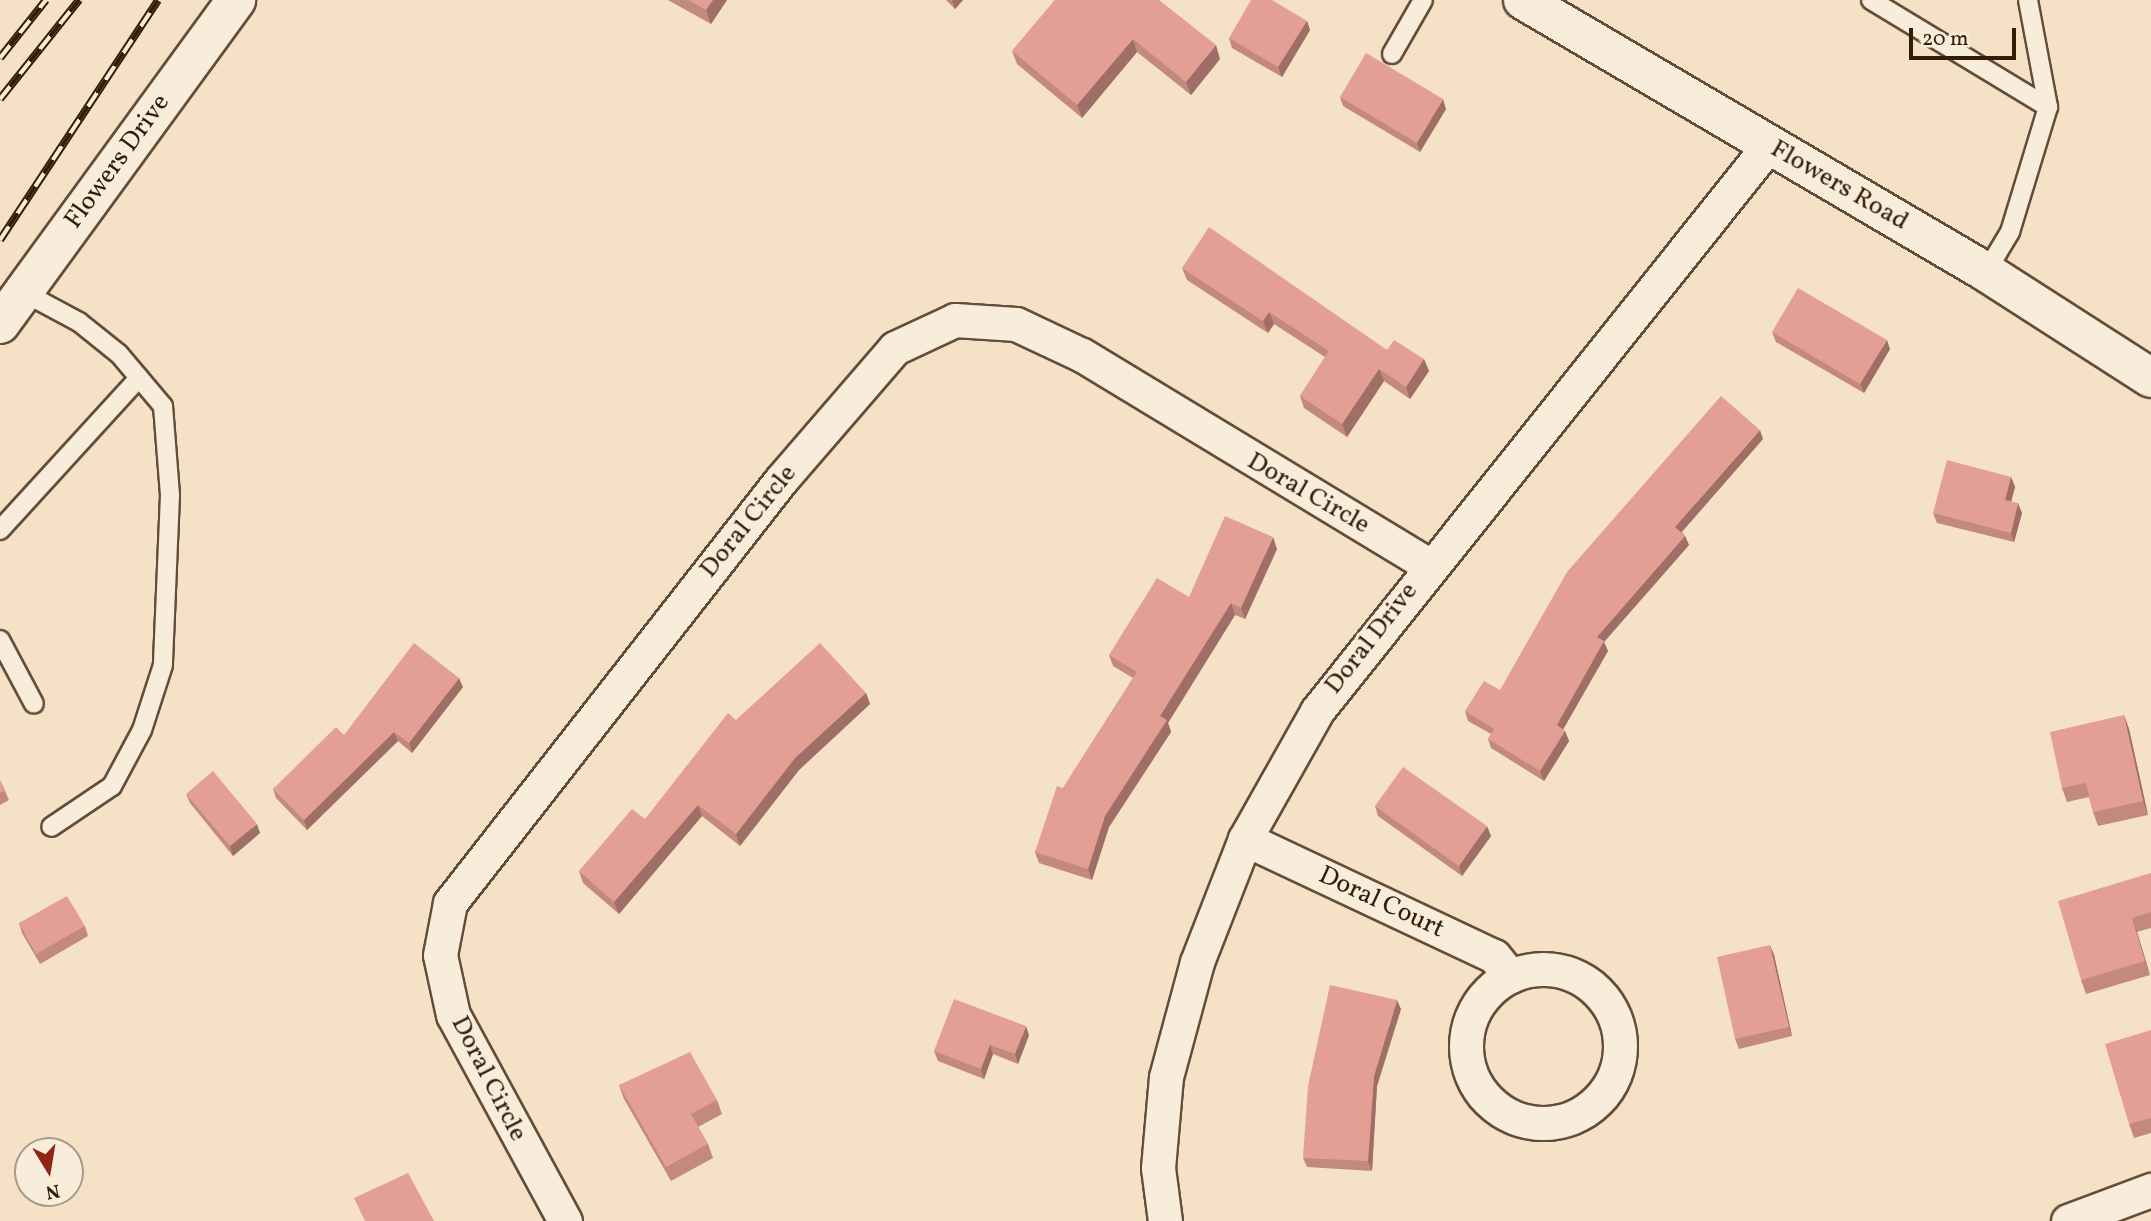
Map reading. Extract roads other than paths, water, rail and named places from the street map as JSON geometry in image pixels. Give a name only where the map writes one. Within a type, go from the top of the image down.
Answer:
[{"type":"street","name":"Flowers Drive","points":[[0,324],[236,0]]},
{"type":"street","name":"Flowers Road","points":[[1523,0],[1986,272],[2151,379]]},
{"type":"street","name":"Doral Drive","points":[[1165,1221],[1158,1168],[1166,1077],[1197,962],[1245,839],[1317,710],[1429,565],[1769,145]]},
{"type":"street","name":"Doral Circle","points":[[565,1221],[453,1015],[440,955],[450,903],[772,491],[895,348],[955,320],[1016,324],[1082,355],[1429,565]]},
{"type":"street","name":"Doral Court","points":[[1245,839],[1494,956],[1510,976]]},
{"type":"street","points":[[1539,968],[1569,972],[1595,988],[1614,1012],[1621,1041],[1617,1071],[1601,1097],[1577,1116],[1548,1123],[1517,1119],[1491,1104],[1473,1079],[1465,1050],[1470,1020],[1485,994],[1510,976],[1539,968]]},
{"type":"street","points":[[2068,1221],[2151,1190]]},
{"type":"lane","points":[[1392,54],[1423,0]]},
{"type":"lane","points":[[1871,0],[2048,107]]},
{"type":"lane","points":[[1986,272],[2010,232],[2048,107],[2028,0]]},
{"type":"lane","points":[[23,292],[79,322],[139,378],[163,406],[170,495],[163,666],[142,730],[112,786],[51,827]]},
{"type":"lane","points":[[0,530],[139,378]]},
{"type":"lane","points":[[0,640],[34,704]]},
{"type":"railway","points":[[0,58],[46,0]]},
{"type":"railway","points":[[0,99],[79,0]]},
{"type":"railway","points":[[0,240],[158,0]]}]
